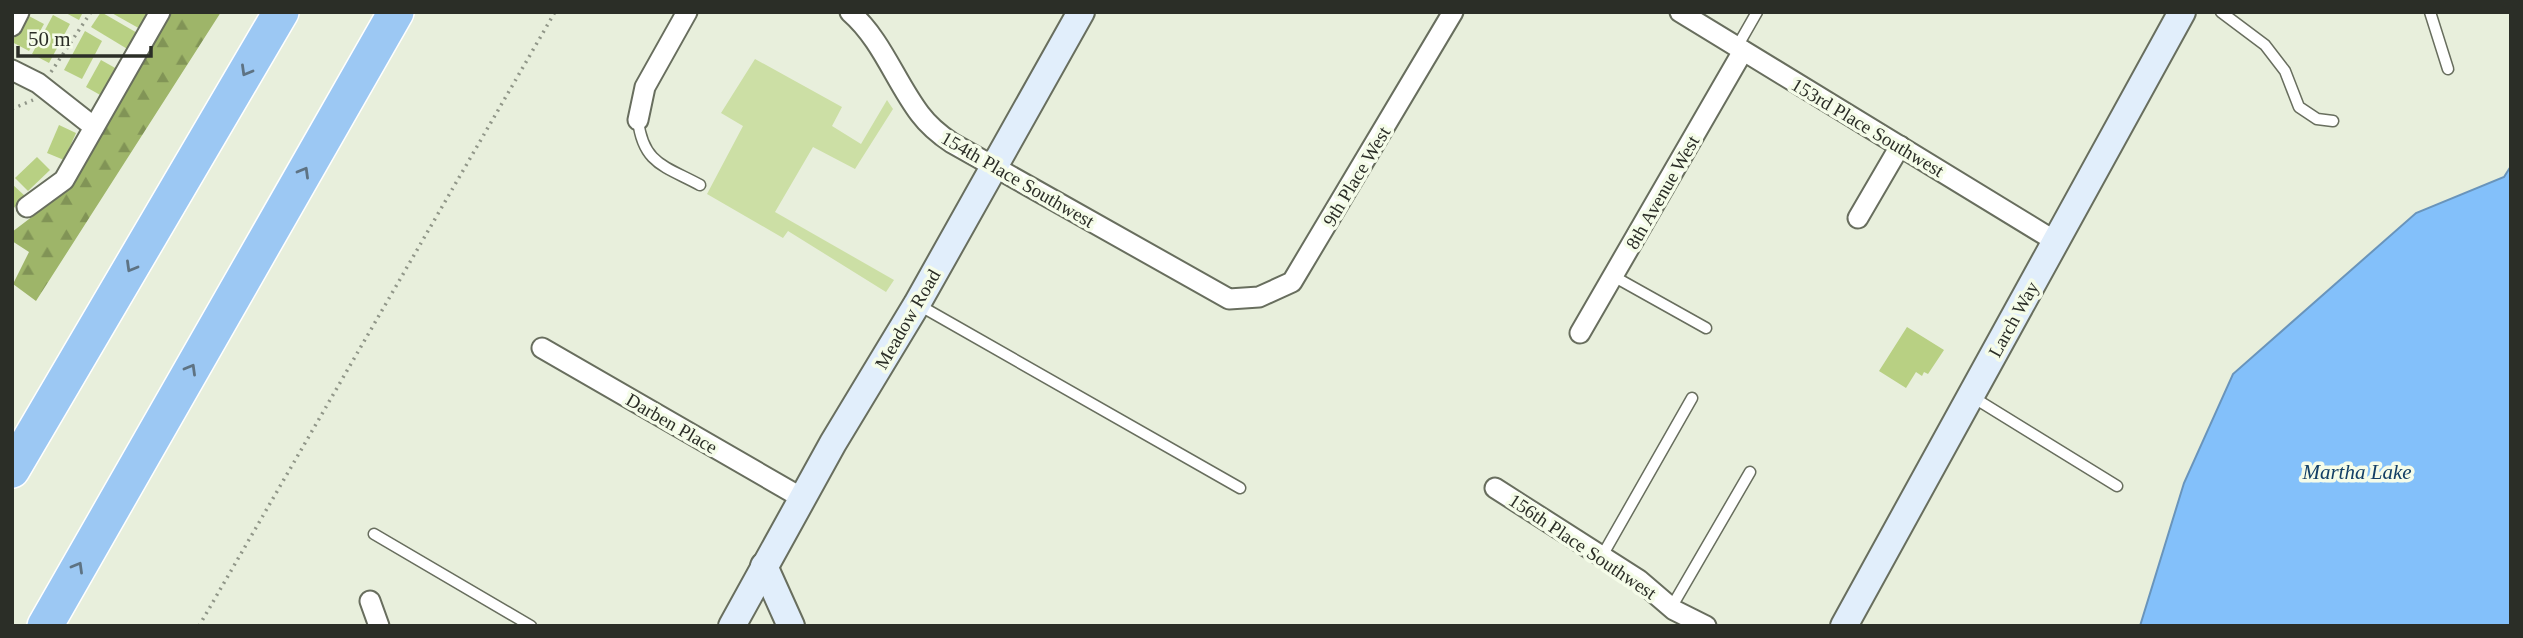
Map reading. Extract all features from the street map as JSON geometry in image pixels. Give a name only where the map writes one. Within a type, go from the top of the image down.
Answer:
[{"type":"highway","points":[[12,470],[281,12]]},
{"type":"highway","points":[[44,626],[396,12]]},
{"type":"street","points":[[12,26],[19,12]]},
{"type":"street","points":[[27,207],[64,180],[160,12]]},
{"type":"street","points":[[638,120],[645,87],[687,12]]},
{"type":"street","name":"154th Place Southwest","points":[[850,12],[875,39],[921,116],[935,131],[993,167],[1229,299]]},
{"type":"street","name":"Meadow Road","points":[[732,626],[802,498],[917,304],[1081,12]]},
{"type":"street","name":"9th Place West","points":[[1229,299],[1259,297],[1292,282],[1453,12]]},
{"type":"street","name":"153rd Place Southwest","points":[[1680,12],[2055,241]]},
{"type":"street","name":"Larch Way","points":[[1844,626],[2179,13]]},
{"type":"street","name":"8th Avenue West","points":[[1580,333],[1740,49]]},
{"type":"street","points":[[12,70],[42,86],[94,127]]},
{"type":"street","points":[[1858,218],[1900,146]]},
{"type":"street","name":"Darben Place","points":[[542,348],[802,498]]},
{"type":"street","name":"156th Place Southwest","points":[[1495,488],[1639,580],[1671,608],[1706,626]]},
{"type":"street","points":[[764,566],[791,626]]},
{"type":"street","points":[[370,601],[379,626]]},
{"type":"lane","points":[[1740,49],[1757,12]]},
{"type":"lane","points":[[2221,12],[2265,45],[2285,71],[2299,107],[2316,119],[2333,121]]},
{"type":"lane","points":[[2430,12],[2448,69]]},
{"type":"lane","points":[[638,120],[642,145],[650,157],[700,186]]},
{"type":"lane","points":[[1613,276],[1706,328]]},
{"type":"lane","points":[[917,304],[1240,488]]},
{"type":"lane","points":[[1970,396],[2117,486]]},
{"type":"lane","points":[[1602,556],[1692,398]]},
{"type":"lane","points":[[1671,608],[1750,472]]},
{"type":"lane","points":[[374,534],[531,626]]},
{"type":"path","points":[[42,86],[91,12]]},
{"type":"path","points":[[199,626],[555,12]]},
{"type":"green space","points":[[172,12],[221,12],[36,301],[13,284],[29,252],[12,241],[12,232],[67,190]]},
{"type":"green space","points":[[755,59],[842,107],[832,126],[861,144],[887,100],[893,109],[855,169],[813,147],[775,212],[894,280],[886,292],[788,231],[783,238],[707,194],[743,126],[721,113]]},
{"type":"water","name":"Martha Lake","points":[[2511,166],[2511,626],[2140,626],[2184,483],[2233,374],[2416,213],[2504,177]]},
{"type":"building","points":[[64,12],[83,12],[79,20]]},
{"type":"building","points":[[101,12],[139,34],[129,50],[91,27]]},
{"type":"building","points":[[110,12],[152,12],[142,30]]},
{"type":"building","points":[[27,15],[44,24],[29,51],[12,42]]},
{"type":"building","points":[[53,15],[70,24],[49,63],[32,54]]},
{"type":"building","points":[[85,31],[102,41],[82,79],[64,70]]},
{"type":"building","points":[[101,60],[117,69],[102,96],[86,87]]},
{"type":"building","points":[[59,125],[76,133],[64,160],[47,153]]},
{"type":"building","points":[[37,157],[50,170],[28,191],[15,178]]},
{"type":"building","points":[[12,184],[25,196],[12,210]]},
{"type":"building","points":[[1907,327],[1944,350],[1928,374],[1924,372],[1922,376],[1916,372],[1906,388],[1879,371]]}]
